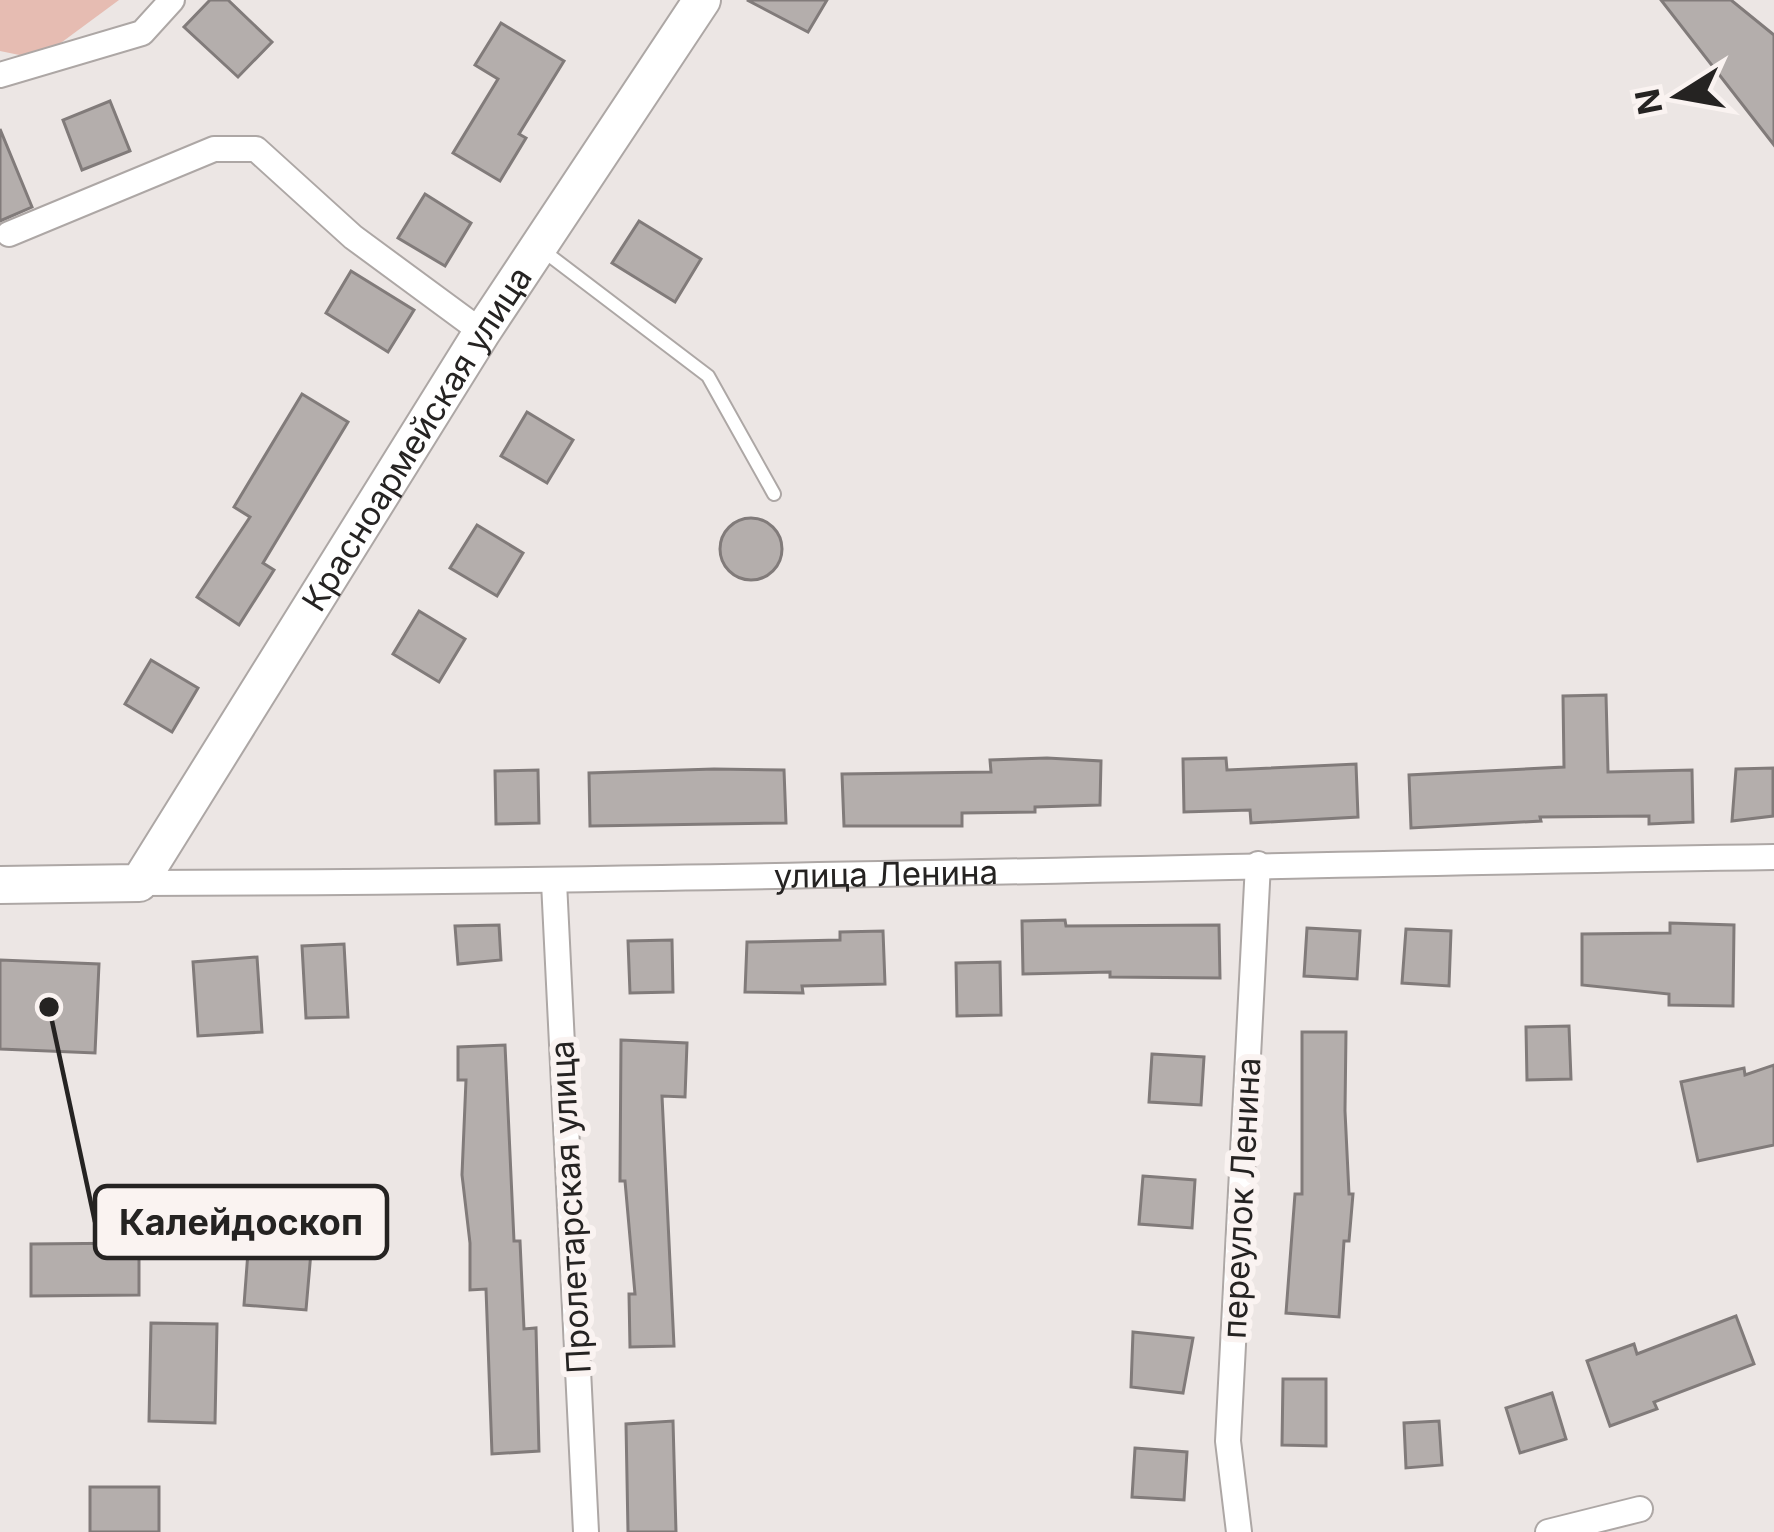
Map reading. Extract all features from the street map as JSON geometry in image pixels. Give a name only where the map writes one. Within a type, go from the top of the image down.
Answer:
[{"type":"street","points":[[0,75],[142,33],[172,0]]},
{"type":"street","name":"Красноармейская улица","points":[[139,883],[482,332],[702,0]]},
{"type":"street","points":[[9,234],[214,149],[256,149],[353,237],[482,332]]},
{"type":"street","name":"улица Ленина","points":[[0,885],[554,883],[1258,864],[1774,857]]},
{"type":"street","name":"переулок Ленина","points":[[1239,1532],[1228,1441],[1258,864]]},
{"type":"street","name":"Пролетарская улица","points":[[554,883],[586,1532]]},
{"type":"street","points":[[1548,1532],[1640,1509]]},
{"type":"lane","points":[[541,249],[708,376],[774,494]]},
{"type":"shaded area","points":[[0,0],[119,0],[39,59],[0,51]]},
{"type":"building","points":[[210,0],[228,0],[272,42],[238,77],[184,27]]},
{"type":"building","points":[[747,0],[827,0],[808,32]]},
{"type":"building","points":[[1661,0],[1731,0],[1774,35],[1774,145]]},
{"type":"building","points":[[501,23],[564,61],[519,134],[526,138],[500,181],[453,153],[498,79],[475,65]]},
{"type":"building","points":[[110,101],[130,151],[82,170],[63,120]]},
{"type":"building","points":[[0,129],[32,207],[0,221]]},
{"type":"building","points":[[425,194],[471,223],[445,266],[398,238]]},
{"type":"building","points":[[639,221],[701,259],[675,302],[612,263]]},
{"type":"building","points":[[351,271],[414,310],[388,352],[326,313]]},
{"type":"building","points":[[302,394],[348,422],[263,563],[274,570],[239,625],[197,597],[250,517],[234,507]]},
{"type":"building","points":[[527,412],[573,440],[547,483],[501,456]]},
{"type":"building","points":[[751,518],[773,527],[782,549],[773,571],[751,580],[729,571],[720,549],[729,527]]},
{"type":"building","points":[[477,525],[523,553],[497,596],[450,568]]},
{"type":"building","points":[[419,611],[465,639],[439,682],[393,654]]},
{"type":"building","points":[[151,660],[198,688],[172,732],[125,704]]},
{"type":"building","points":[[1606,695],[1608,772],[1692,770],[1693,822],[1649,824],[1649,816],[1540,817],[1541,821],[1411,828],[1409,775],[1564,767],[1563,696]]},
{"type":"building","points":[[1226,758],[1227,770],[1356,764],[1358,817],[1251,823],[1250,810],[1184,812],[1183,759]]},
{"type":"building","points":[[990,760],[1101,761],[1100,805],[962,813],[962,826],[844,826],[842,774],[991,772]]},
{"type":"building","points":[[1773,768],[1773,816],[1732,821],[1736,769]]},
{"type":"building","points":[[538,770],[539,823],[496,824],[495,771]]},
{"type":"building","points":[[784,770],[786,823],[590,826],[589,773]]},
{"type":"building","points":[[1065,920],[1066,926],[1219,925],[1220,978],[1110,977],[1110,972],[1023,974],[1022,921]]},
{"type":"building","points":[[1670,923],[1734,925],[1733,1006],[1669,1005],[1669,994],[1582,985],[1582,934],[1670,933]]},
{"type":"building","points":[[499,925],[501,960],[458,964],[455,926]]},
{"type":"building","points":[[1307,928],[1360,931],[1357,979],[1304,976]]},
{"type":"building","points":[[1406,929],[1451,931],[1449,986],[1402,983]]},
{"type":"building","points":[[883,931],[885,984],[802,986],[803,993],[745,992],[747,942],[840,940],[840,932]]},
{"type":"building","points":[[672,940],[673,992],[630,993],[628,941]]},
{"type":"building","points":[[344,944],[348,1017],[306,1018],[302,946]]},
{"type":"building","points":[[257,957],[262,1032],[198,1036],[193,962]]},
{"type":"building","points":[[0,960],[99,964],[95,1053],[0,1049]]},
{"type":"building","points":[[1000,962],[1001,1015],[957,1016],[956,963]]},
{"type":"building","points":[[1569,1026],[1571,1079],[1527,1080],[1526,1027]]},
{"type":"building","points":[[1302,1032],[1346,1032],[1345,1111],[1349,1194],[1353,1194],[1349,1241],[1344,1241],[1339,1317],[1286,1313],[1295,1194],[1302,1194]]},
{"type":"building","points":[[621,1040],[687,1043],[685,1097],[662,1096],[674,1346],[630,1347],[629,1294],[635,1294],[625,1181],[620,1181]]},
{"type":"building","points":[[505,1045],[514,1241],[520,1241],[524,1329],[536,1328],[539,1451],[492,1454],[486,1289],[470,1290],[462,1175],[466,1080],[458,1080],[458,1047]]},
{"type":"building","points":[[1152,1054],[1204,1057],[1201,1105],[1149,1102]]},
{"type":"building","points":[[1774,1065],[1774,1145],[1698,1161],[1681,1082],[1744,1068],[1745,1075]]},
{"type":"building","points":[[1143,1176],[1195,1180],[1192,1228],[1139,1224]]},
{"type":"building","points":[[251,1212],[314,1217],[306,1310],[244,1305]]},
{"type":"building","points":[[139,1243],[139,1295],[31,1296],[31,1244]]},
{"type":"building","points":[[1736,1316],[1754,1364],[1654,1402],[1657,1409],[1610,1426],[1587,1361],[1634,1344],[1637,1354]]},
{"type":"building","points":[[151,1323],[217,1324],[215,1423],[149,1421]]},
{"type":"building","points":[[1133,1332],[1193,1338],[1183,1393],[1131,1387]]},
{"type":"building","points":[[1283,1379],[1326,1379],[1326,1446],[1282,1445]]},
{"type":"building","points":[[1552,1393],[1566,1439],[1520,1453],[1506,1408]]},
{"type":"building","points":[[673,1421],[676,1532],[628,1532],[626,1424]]},
{"type":"building","points":[[1439,1421],[1442,1465],[1406,1468],[1404,1423]]},
{"type":"building","points":[[1135,1448],[1187,1452],[1184,1500],[1132,1497]]},
{"type":"building","points":[[90,1487],[159,1487],[159,1532],[90,1532]]},
{"type":"place","name":"Калейдоскоп","points":[[49,1007]]}]
